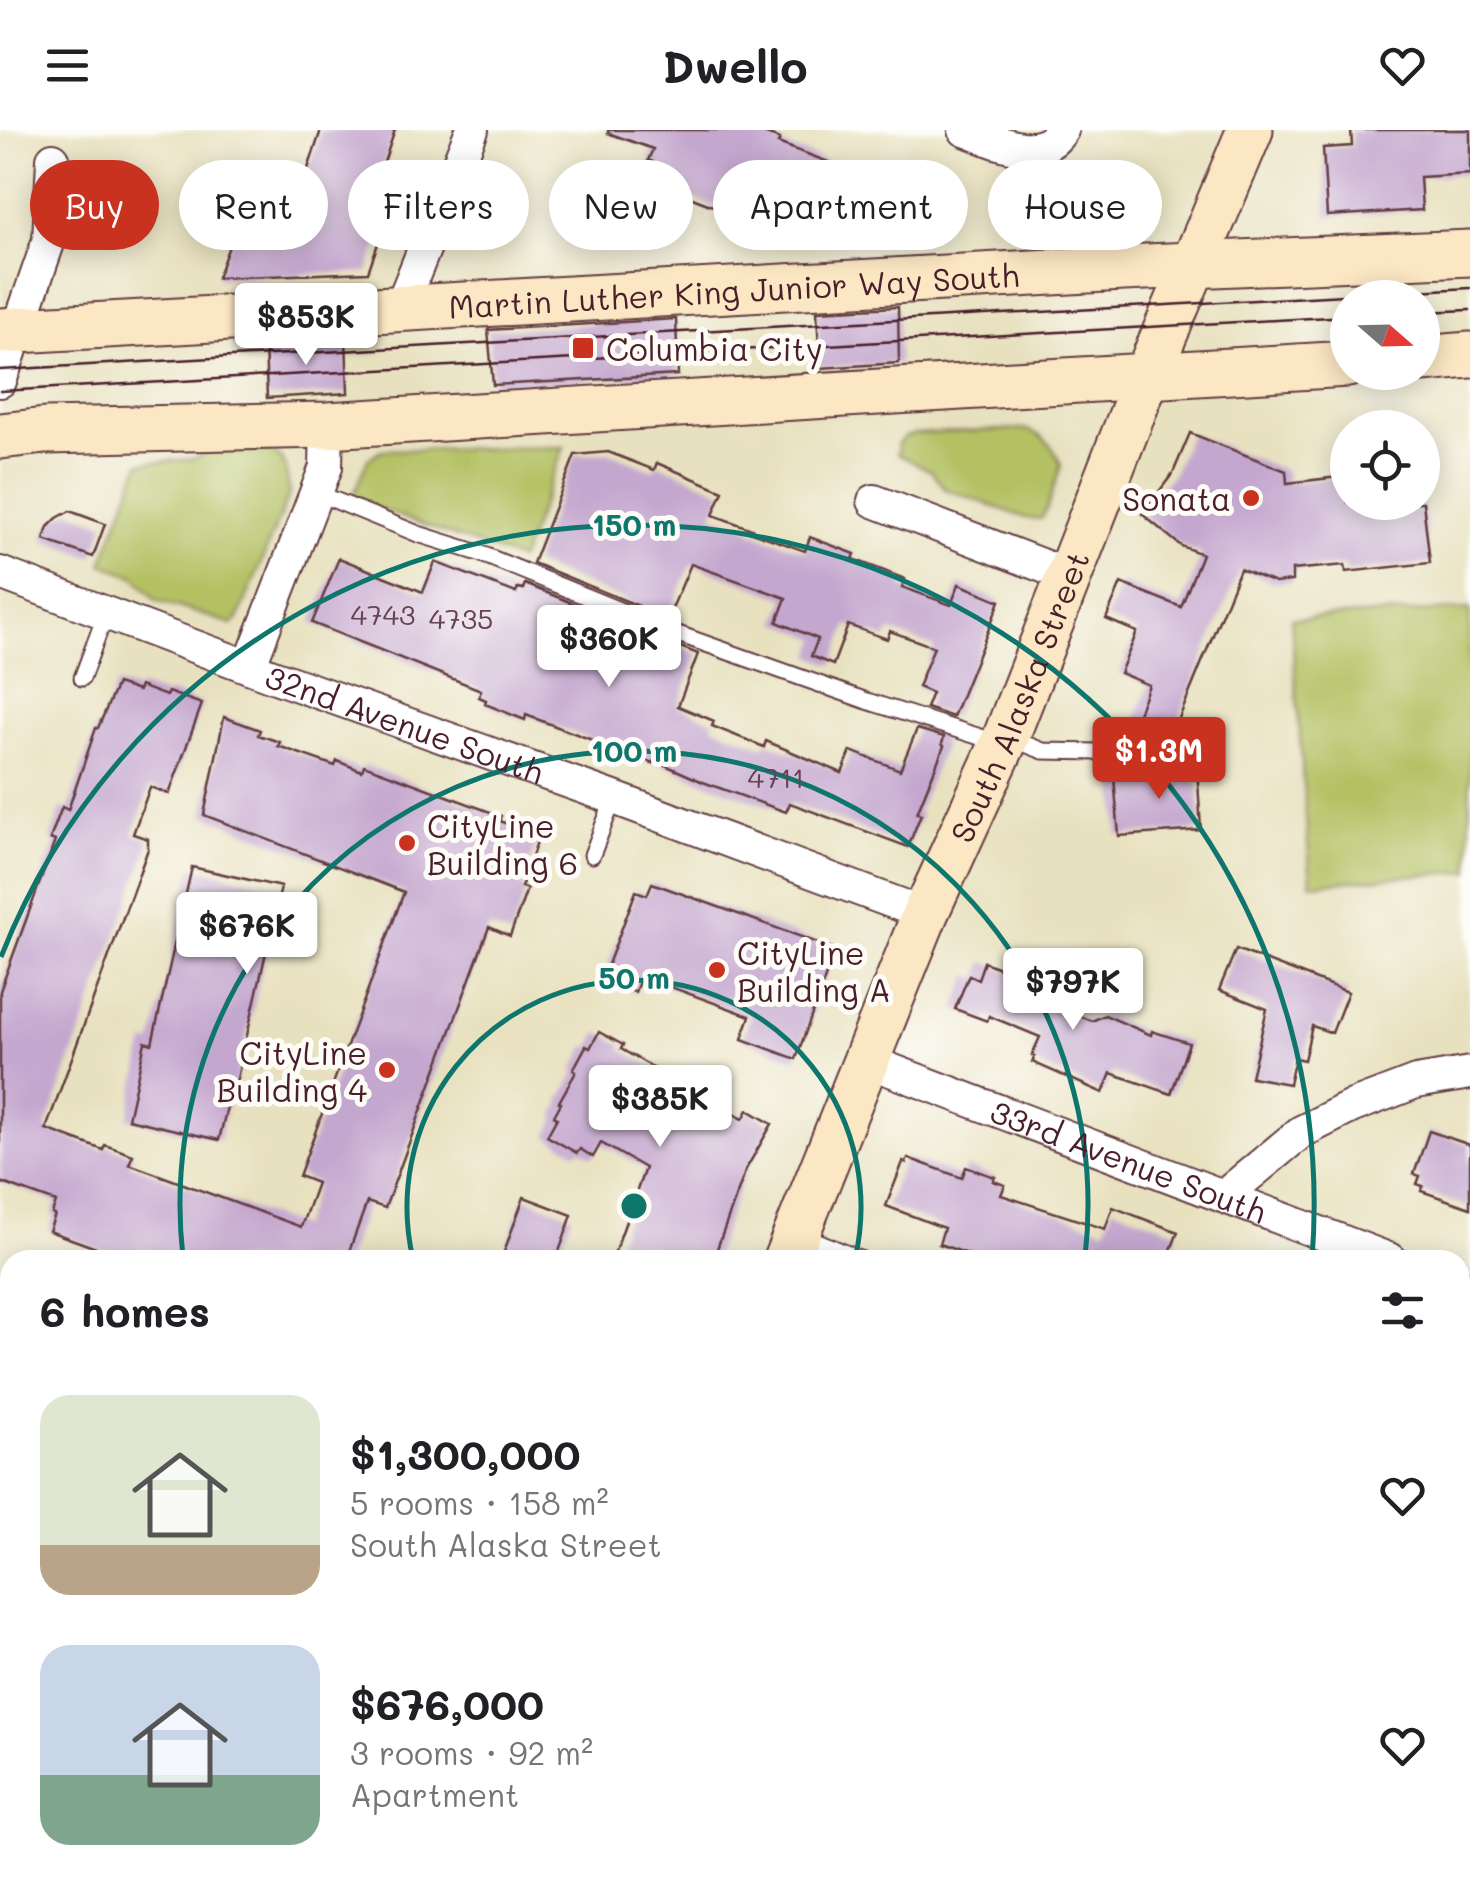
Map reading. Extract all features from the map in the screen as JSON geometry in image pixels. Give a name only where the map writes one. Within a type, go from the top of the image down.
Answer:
[{"type":"main road","name":"South Alaska Street","points":[[792,1246],[925,914],[1004,741],[1146,376],[1250,130]]},
{"type":"main road","name":"Martin Luther King Junior Way South","points":[[9,330],[1470,252]]},
{"type":"main road","points":[[1440,357],[1470,356]]},
{"type":"main road","points":[[0,436],[45,431],[327,425],[1330,365]]},
{"type":"street","points":[[400,309],[472,130]]},
{"type":"street","points":[[965,130],[1015,148],[1036,148],[1054,141],[1062,130]]},
{"type":"street","points":[[0,381],[9,330],[49,240],[53,158]]},
{"type":"street","points":[[250,668],[326,467],[327,425]]},
{"type":"street","points":[[874,501],[1068,576]]},
{"type":"street","name":"32nd Avenue South","points":[[0,574],[925,914]]},
{"type":"street","name":"33rd Avenue South","points":[[867,1061],[1365,1250]]},
{"type":"street","points":[[1224,1196],[1301,1132],[1353,1106],[1416,1082],[1470,1074]]},
{"type":"lane","points":[[317,493],[678,634],[867,701],[1043,751],[1155,754]]},
{"type":"lane","points":[[82,678],[106,613]]},
{"type":"lane","points":[[592,855],[614,798]]},
{"type":"green space","points":[[1023,429],[1047,441],[1061,465],[1041,519],[1026,518],[945,489],[931,471],[897,454],[898,443],[914,434]]},
{"type":"green space","points":[[564,447],[520,560],[352,499],[368,459],[382,450]]},
{"type":"green space","points":[[264,450],[281,458],[289,494],[238,619],[232,624],[156,600],[136,577],[102,564],[140,463],[193,459],[210,451]]},
{"type":"green space","points":[[1470,609],[1470,871],[1311,884],[1291,619]]},
{"type":"building","points":[[321,130],[395,130],[385,160],[348,160],[348,250],[376,250],[368,272],[217,278],[228,250],[328,250],[328,160],[311,160]]},
{"type":"building","points":[[755,130],[823,160],[713,160],[713,206],[693,198],[693,160],[648,160],[653,149],[608,133]]},
{"type":"building","points":[[1351,130],[1470,130],[1470,174],[1420,177],[1422,210],[1327,216],[1323,148],[1352,146]]},
{"type":"building","points":[[898,307],[899,363],[820,368],[817,311]]},
{"type":"building","points":[[676,319],[678,375],[493,385],[488,330]]},
{"type":"building","points":[[346,338],[348,393],[267,398],[265,342]]},
{"type":"building","name":"Sonata","points":[[1190,433],[1286,471],[1287,483],[1330,478],[1330,520],[1425,520],[1430,563],[1346,572],[1345,565],[1292,570],[1292,581],[1275,583],[1240,569],[1171,738],[1135,721],[1149,685],[1120,673],[1137,632],[1106,619],[1121,583],[1181,607],[1202,554],[1181,546],[1142,514],[1173,473]]},
{"type":"building","points":[[608,452],[654,470],[657,463],[723,491],[713,515],[752,529],[751,532],[805,551],[810,537],[905,579],[902,587],[951,605],[959,584],[1000,601],[953,717],[926,708],[932,693],[918,687],[934,647],[890,631],[887,639],[848,625],[833,665],[811,656],[818,639],[777,622],[786,598],[691,564],[668,618],[533,563],[575,455]]},
{"type":"building","points":[[70,511],[105,524],[93,557],[44,540],[48,527]]},
{"type":"building","points":[[339,558],[423,592],[435,562],[516,593],[525,584],[698,654],[678,706],[714,721],[712,726],[764,747],[766,741],[842,773],[851,751],[900,770],[917,729],[944,737],[908,847],[790,803],[786,812],[654,760],[653,763],[526,715],[525,720],[485,704],[486,700],[479,697],[481,690],[312,623]]},
{"type":"building","points":[[117,684],[138,691],[140,686],[166,696],[168,692],[202,704],[169,794],[150,787],[133,834],[148,839],[148,849],[46,1129],[103,1150],[105,1145],[133,1155],[129,1164],[301,1227],[317,1183],[299,1176],[404,892],[204,815],[224,717],[260,730],[258,735],[280,742],[278,746],[335,766],[337,761],[362,771],[364,765],[501,816],[499,821],[516,827],[514,831],[538,839],[521,887],[527,889],[510,936],[489,927],[385,1208],[367,1202],[350,1250],[101,1250],[49,1231],[56,1202],[0,1182],[0,991],[55,841],[50,839],[62,807],[68,810]]},
{"type":"building","points":[[1197,766],[1201,830],[1119,836],[1114,777]]},
{"type":"building","points":[[192,867],[281,887],[219,1140],[128,1119],[145,1042],[152,1044]]},
{"type":"building","name":"CityLine Building A","points":[[652,883],[832,948],[827,962],[830,964],[796,1059],[742,1039],[750,1016],[641,976],[635,992],[602,980],[636,891],[647,895]]},
{"type":"building","points":[[1236,949],[1348,992],[1332,1033],[1312,1026],[1304,1060],[1295,1058],[1289,1084],[1251,1077],[1267,1009],[1219,990]]},
{"type":"building","points":[[984,962],[1022,977],[1025,969],[1056,981],[1047,1003],[1092,1021],[1105,1015],[1151,1035],[1152,1031],[1189,1043],[1171,1094],[1111,1073],[1103,1093],[1032,1062],[1040,1037],[989,1016],[987,1021],[955,1009],[969,975],[978,979]]},
{"type":"building","points":[[599,1032],[623,1045],[621,1049],[743,1119],[748,1110],[772,1124],[746,1169],[717,1250],[616,1250],[645,1168],[601,1143],[593,1157],[580,1149],[577,1153],[547,1136],[557,1118],[554,1116],[559,1102],[576,1072],[573,1070],[586,1046],[590,1048]]},
{"type":"building","points":[[1429,1131],[1470,1145],[1470,1208],[1421,1191],[1423,1186],[1417,1184],[1420,1176],[1414,1174]]},
{"type":"building","points":[[908,1158],[962,1178],[966,1167],[995,1177],[993,1181],[1005,1185],[1001,1195],[1105,1229],[1113,1207],[1178,1232],[1171,1250],[956,1250],[939,1244],[944,1228],[886,1206],[903,1162]]},
{"type":"building","points":[[524,1197],[572,1215],[560,1250],[505,1250]]},
{"type":"tram line","points":[[0,370],[1470,288]]},
{"type":"tram line","points":[[1440,311],[1470,310]]},
{"type":"tram line","points":[[0,391],[1330,317]]},
{"type":"place","name":"Columbia City","points":[[583,348]]},
{"type":"place","name":"Sonata","points":[[1251,498]]},
{"type":"place","name":"CityLine Building 6","points":[[407,843]]},
{"type":"place","name":"CityLine Building A","points":[[717,970]]},
{"type":"place","name":"CityLine Building 4","points":[[387,1070]]}]
